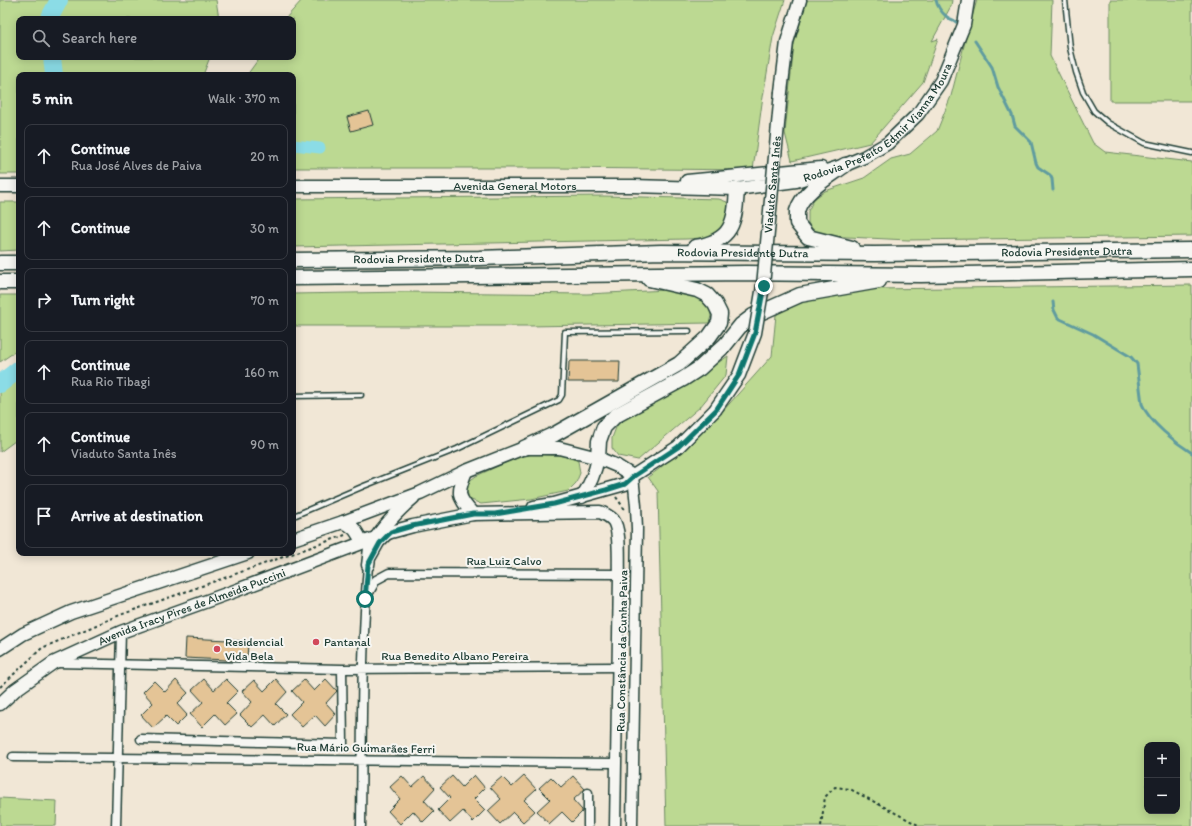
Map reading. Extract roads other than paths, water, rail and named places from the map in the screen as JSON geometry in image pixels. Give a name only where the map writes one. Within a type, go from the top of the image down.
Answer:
[{"type":"highway","points":[[844,165],[814,188],[802,200],[798,210],[797,223],[808,237],[876,254]]},
{"type":"highway","points":[[661,252],[708,245],[721,239],[730,228],[734,216],[737,189]]},
{"type":"highway","name":"Rodovia Presidente Dutra","points":[[296,260],[479,258],[661,252],[876,254],[1192,250]]},
{"type":"highway","points":[[0,263],[16,263]]},
{"type":"highway","name":"Rodovia Presidente Dutra","points":[[296,278],[746,273],[921,275],[1192,269]]},
{"type":"highway","points":[[524,448],[555,434],[680,364],[709,337],[719,323],[720,314],[715,304],[707,295],[697,290],[629,274]]},
{"type":"highway","points":[[598,458],[600,441],[604,427],[615,416],[683,379],[700,368],[725,345],[741,325],[754,316],[800,295],[847,286],[921,275]]},
{"type":"highway","points":[[0,282],[16,282]]},
{"type":"main road","name":"Viaduto Santa Inês","points":[[495,514],[554,504],[625,484],[634,476],[678,447],[716,410],[739,375],[755,333],[764,286],[781,92],[787,42],[800,0]]},
{"type":"main road","name":"Rodovia Prefeito Edmir Vianna Moura","points":[[737,189],[796,181],[864,157],[888,143],[918,114],[941,82],[964,25],[968,0]]},
{"type":"main road","points":[[633,186],[844,165]]},
{"type":"main road","points":[[737,189],[746,180],[756,174]]},
{"type":"main road","points":[[0,186],[16,186]]},
{"type":"main road","name":"Avenida General Motors","points":[[296,186],[633,186],[737,189]]},
{"type":"main road","points":[[296,537],[343,522],[420,493],[466,471],[524,448],[559,448],[598,458],[617,466],[634,476]]},
{"type":"main road","points":[[582,497],[595,471],[598,458]]},
{"type":"main road","points":[[466,471],[459,488],[460,498],[473,514]]},
{"type":"main road","points":[[368,565],[370,549],[377,537],[404,505],[420,493]]},
{"type":"main road","points":[[495,514],[600,512],[608,515],[614,521],[617,531],[619,574]]},
{"type":"main road","name":"Avenida Iracy Pires de Almeida Puccini","points":[[0,704],[15,690],[53,663],[121,632],[391,532],[412,526],[473,514],[495,514]]},
{"type":"main road","points":[[343,522],[352,526],[357,531],[362,542]]},
{"type":"main road","points":[[0,649],[22,634],[71,612],[239,556]]},
{"type":"street","name":"Rua Constância da Cunha Paiva","points":[[632,826],[637,529],[634,476]]},
{"type":"street","points":[[368,565],[380,543],[391,532]]},
{"type":"street","points":[[361,826],[362,669],[368,565],[362,542]]},
{"type":"street","name":"Rua Luiz Calvo","points":[[365,599],[376,580],[389,573],[619,574]]},
{"type":"street","name":"Rua Constância da Cunha Paiva","points":[[615,826],[619,574]]},
{"type":"street","points":[[116,826],[121,632]]},
{"type":"street","name":"Rua Benedito Albano Pereira","points":[[53,663],[342,669],[617,667]]},
{"type":"street","points":[[142,739],[343,744],[342,669]]},
{"type":"street","name":"Rua Mário Guimarães Ferri","points":[[13,757],[615,763]]},
{"type":"street","points":[[588,793],[588,826]]},
{"type":"lane","points":[[1065,0],[1070,48],[1076,72],[1083,92],[1094,111],[1108,123],[1144,143],[1192,153]]},
{"type":"lane","points":[[296,515],[457,449],[559,400],[562,395],[565,332],[689,331]]},
{"type":"lane","points":[[296,396],[361,395]]},
{"type":"waterway","points":[[51,16],[59,0]]},
{"type":"waterway","points":[[936,0],[943,14],[956,22]]},
{"type":"waterway","points":[[975,41],[992,67],[998,87],[1012,115],[1015,126],[1031,142],[1038,167],[1050,175],[1053,190]]},
{"type":"waterway","points":[[52,60],[54,72]]},
{"type":"waterway","points":[[296,145],[320,148]]},
{"type":"waterway","points":[[1053,302],[1054,310],[1058,318],[1093,334],[1131,357],[1137,364],[1142,404],[1146,411],[1164,432],[1192,453]]},
{"type":"waterway","points":[[0,384],[16,371]]},
{"type":"place","name":"Pantanal","points":[[316,642]]},
{"type":"place","name":"Residencial Vida Bela","points":[[217,649]]}]
